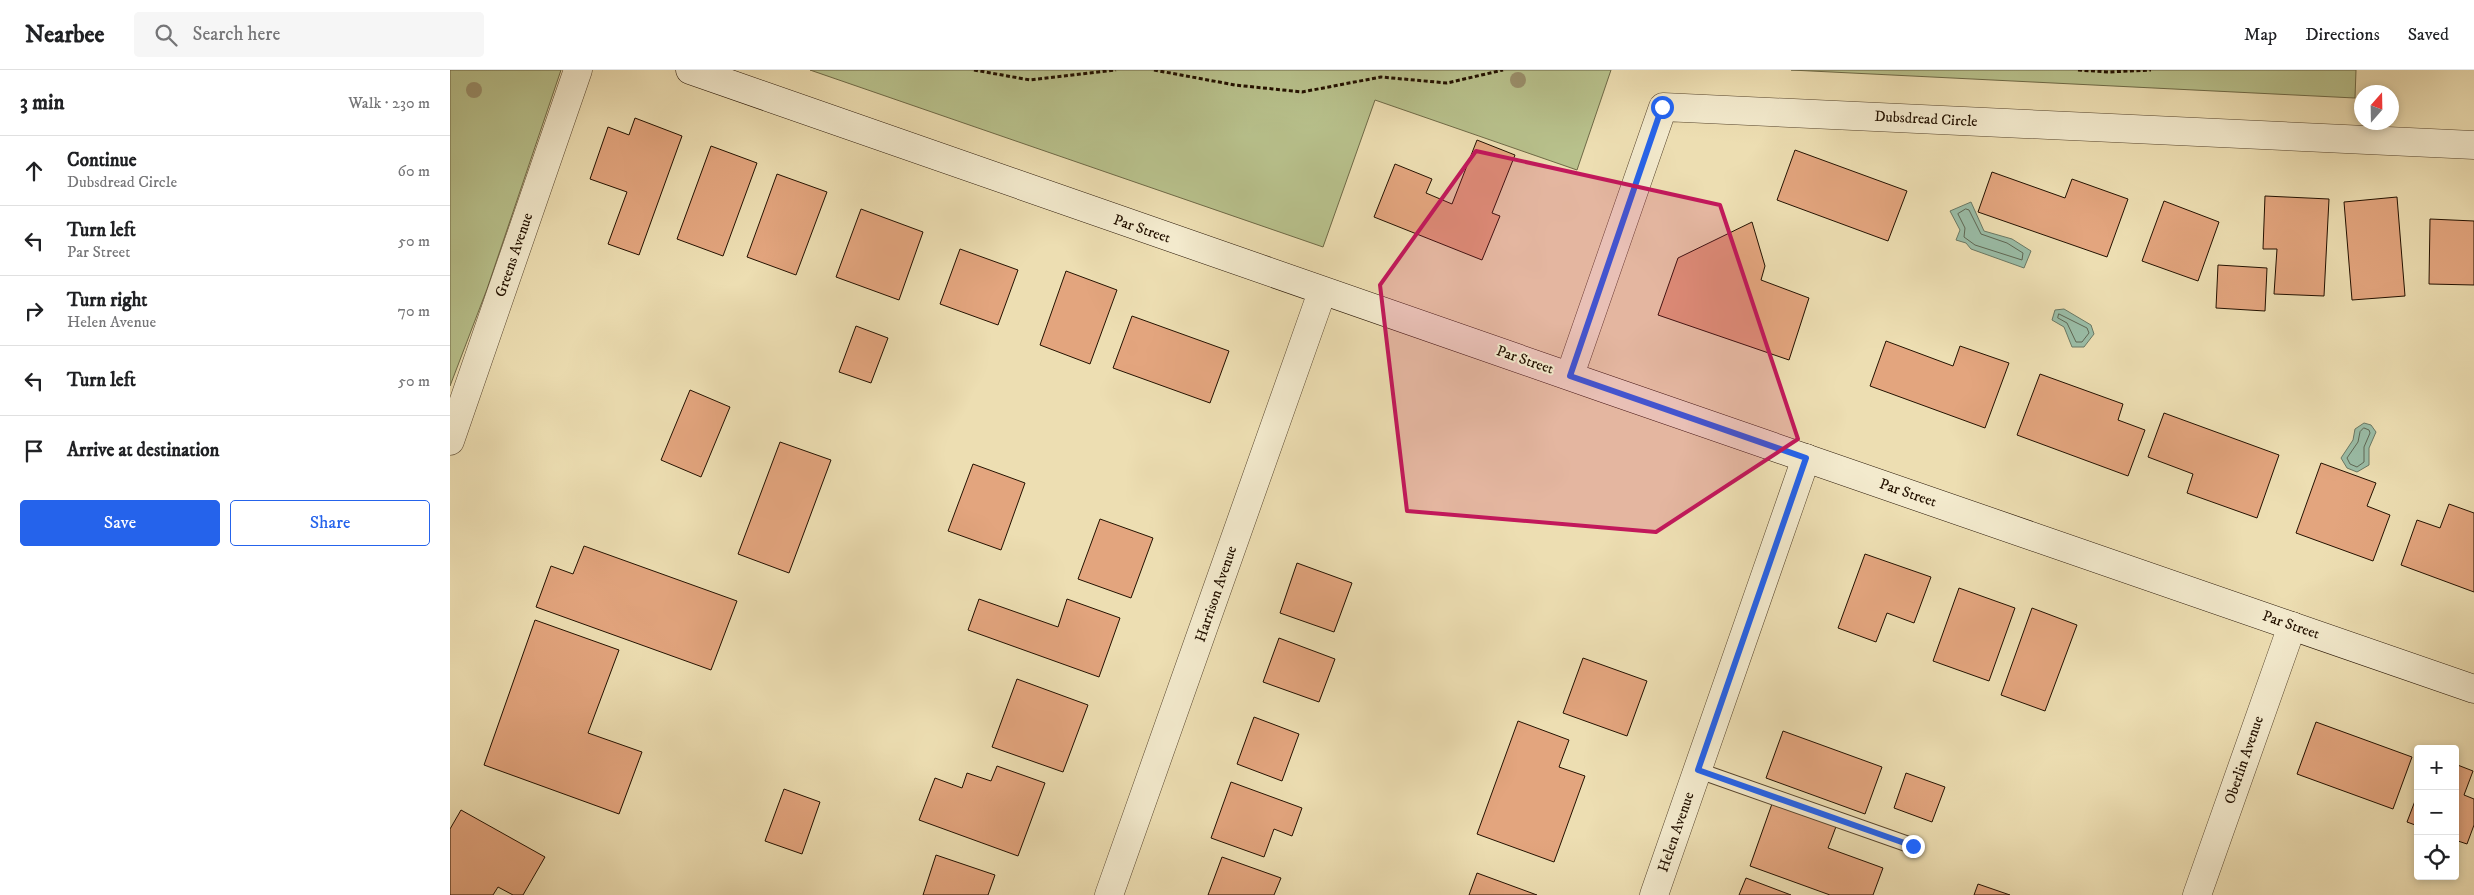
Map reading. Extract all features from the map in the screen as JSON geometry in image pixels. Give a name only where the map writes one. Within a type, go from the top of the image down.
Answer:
[{"type":"street","name":"Greens Avenue","points":[[450,441],[578,70]]},
{"type":"street","name":"Par Street","points":[[690,70],[1322,292],[2474,689]]},
{"type":"street","name":"Dubsdread Circle","points":[[1570,376],[1662,107],[2474,145]]},
{"type":"street","name":"Harrison Avenue","points":[[1109,895],[1322,292]]},
{"type":"street","name":"Helen Avenue","points":[[1654,895],[1806,458]]},
{"type":"street","name":"Oberlin Avenue","points":[[2197,895],[2292,626]]},
{"type":"lane","points":[[1698,770],[1913,846]]},
{"type":"path","points":[[974,70],[1030,80],[1116,70]]},
{"type":"path","points":[[1154,70],[1235,85],[1302,92],[1381,77],[1447,83],[1503,70]]},
{"type":"path","points":[[2078,70],[2109,72],[2151,70]]},
{"type":"highlighted area","points":[[1476,151],[1720,205],[1798,439],[1656,532],[1407,511],[1380,285]]},
{"type":"shaded area","points":[[450,70],[561,70],[487,289],[450,386]]},
{"type":"shaded area","points":[[810,70],[1611,70],[1577,170],[1375,100],[1323,247]]},
{"type":"shaded area","points":[[1791,70],[2356,70],[2354,98]]},
{"type":"water","points":[[1971,202],[1984,231],[2012,239],[2031,251],[2024,268],[1971,249],[1966,243],[1956,240],[1960,230],[1950,211]]},
{"type":"water","points":[[2064,309],[2091,325],[2094,334],[2084,347],[2072,347],[2064,327],[2052,320],[2055,310]]},
{"type":"water","points":[[2364,423],[2371,425],[2376,432],[2369,448],[2369,465],[2357,472],[2347,468],[2341,458],[2353,440],[2355,429]]},
{"type":"building","points":[[635,118],[682,136],[639,255],[608,244],[627,192],[590,179],[608,127],[629,135]]},
{"type":"building","points":[[1477,140],[1515,155],[1492,213],[1500,216],[1482,260],[1374,217],[1395,164],[1432,179],[1426,193],[1452,204]]},
{"type":"building","points":[[711,146],[757,163],[723,256],[677,239]]},
{"type":"building","points":[[1795,150],[1907,191],[1888,241],[1777,200]]},
{"type":"building","points":[[1992,172],[2065,198],[2072,179],[2128,199],[2107,257],[1978,212]]},
{"type":"building","points":[[777,174],[827,192],[796,275],[747,257]]},
{"type":"building","points":[[2265,196],[2329,199],[2324,296],[2274,294],[2277,249],[2263,249]]},
{"type":"building","points":[[2397,197],[2405,296],[2352,300],[2344,202]]},
{"type":"building","points":[[2164,201],[2219,222],[2198,281],[2142,261]]},
{"type":"building","points":[[861,209],[923,232],[899,300],[836,277]]},
{"type":"building","points":[[2430,219],[2474,221],[2474,285],[2429,284]]},
{"type":"building","points":[[1752,222],[1765,266],[1761,280],[1809,298],[1789,360],[1658,315],[1678,258]]},
{"type":"building","points":[[960,249],[1018,270],[998,325],[940,304]]},
{"type":"building","points":[[2218,265],[2267,268],[2265,311],[2216,308]]},
{"type":"building","points":[[1066,271],[1117,290],[1090,364],[1040,345]]},
{"type":"building","points":[[1132,316],[1229,351],[1210,403],[1113,368]]},
{"type":"building","points":[[856,326],[888,338],[871,383],[839,372]]},
{"type":"building","points":[[1886,341],[1953,366],[1960,346],[2009,363],[1985,428],[1870,386]]},
{"type":"building","points":[[2040,374],[2123,404],[2118,420],[2145,430],[2128,476],[2017,435]]},
{"type":"building","points":[[690,390],[730,407],[701,477],[661,460]]},
{"type":"building","points":[[2164,413],[2279,455],[2257,518],[2187,493],[2193,474],[2148,457]]},
{"type":"building","points":[[780,442],[831,460],[789,573],[738,554]]},
{"type":"building","points":[[2321,463],[2376,483],[2367,506],[2390,515],[2373,561],[2296,533]]},
{"type":"building","points":[[973,464],[1025,483],[1001,550],[948,531]]},
{"type":"building","points":[[2449,504],[2474,513],[2474,592],[2401,565],[2417,520],[2440,528]]},
{"type":"building","points":[[1100,519],[1153,538],[1131,598],[1078,579]]},
{"type":"building","points":[[584,546],[737,601],[711,670],[536,607],[551,566],[573,574]]},
{"type":"building","points":[[1865,554],[1931,577],[1914,623],[1887,613],[1876,642],[1838,628]]},
{"type":"building","points":[[1297,563],[1352,583],[1334,632],[1280,613]]},
{"type":"building","points":[[1959,588],[2015,608],[1989,681],[1933,661]]},
{"type":"building","points":[[979,599],[1058,627],[1067,599],[1120,618],[1099,677],[968,630]]},
{"type":"building","points":[[2032,608],[2077,625],[2045,711],[2001,695]]},
{"type":"building","points":[[535,620],[619,650],[588,733],[642,752],[619,814],[484,765]]},
{"type":"building","points":[[1279,638],[1335,659],[1319,702],[1263,682]]},
{"type":"building","points":[[1583,658],[1647,681],[1627,736],[1563,713]]},
{"type":"building","points":[[1017,679],[1088,705],[1063,772],[992,747]]},
{"type":"building","points":[[1254,717],[1299,734],[1282,781],[1237,764]]},
{"type":"building","points":[[1518,721],[1569,740],[1559,767],[1585,776],[1554,862],[1477,834]]},
{"type":"building","points":[[2316,722],[2412,757],[2393,809],[2297,774]]},
{"type":"building","points":[[1783,731],[1882,767],[1865,814],[1766,778]]},
{"type":"building","points":[[997,766],[1045,783],[1018,856],[919,820],[935,778],[962,788],[967,773],[991,781]]},
{"type":"building","points":[[2459,766],[2473,771],[2464,795],[2474,799],[2474,825],[2467,844],[2459,841]]},
{"type":"building","points":[[1906,773],[1945,787],[1932,822],[1894,808]]},
{"type":"building","points":[[1231,782],[1302,808],[1292,836],[1274,829],[1264,857],[1211,838]]},
{"type":"building","points":[[784,789],[820,802],[802,854],[765,841]]},
{"type":"building","points":[[1773,801],[1837,824],[1828,848],[1883,868],[1873,895],[1830,895],[1750,866]]},
{"type":"building","points":[[2414,804],[2414,825],[2407,822]]},
{"type":"building","points":[[461,810],[545,857],[523,895],[513,895],[498,887],[493,895],[450,895],[450,829]]},
{"type":"building","points":[[936,855],[995,875],[988,895],[923,895]]},
{"type":"building","points":[[1222,857],[1281,878],[1274,895],[1208,895]]},
{"type":"building","points":[[1477,873],[1537,895],[1469,895]]},
{"type":"building","points":[[1746,878],[1791,895],[1739,895]]},
{"type":"building","points":[[1978,884],[2010,895],[1974,895]]},
{"type":"route","points":[[1662,107],[1570,376],[1806,458],[1698,770],[1913,846]]}]
